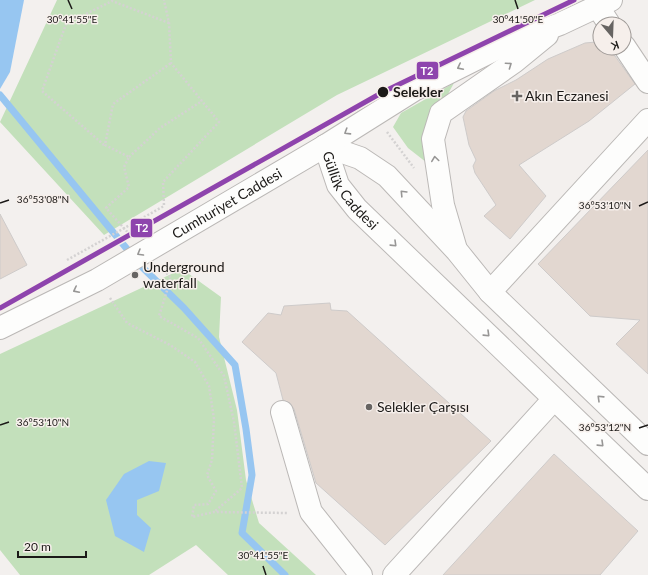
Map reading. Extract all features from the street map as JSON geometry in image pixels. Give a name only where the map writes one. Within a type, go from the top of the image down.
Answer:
[{"type":"main road","points":[[457,251],[443,205],[433,139],[441,113],[514,62],[560,24],[606,10]]},
{"type":"main road","name":"Cumhuriyet Caddesi","points":[[0,328],[104,275],[325,146],[414,90],[504,45],[560,24]]},
{"type":"main road","points":[[631,56],[648,82]]},
{"type":"main road","points":[[490,292],[648,120]]},
{"type":"main road","name":"Güllük Caddesi","points":[[325,146],[360,158],[387,176],[457,251],[490,292],[648,444]]},
{"type":"main road","name":"Güllük Caddesi","points":[[325,146],[338,185],[357,209],[648,489]]},
{"type":"main road","points":[[394,575],[554,398]]},
{"type":"main road","points":[[282,412],[311,512],[361,575]]},
{"type":"path","points":[[67,260],[164,206],[163,182],[219,122],[171,63],[169,23],[164,0]]},
{"type":"path","points":[[128,157],[105,146],[42,91],[66,24],[112,1],[169,23]]},
{"type":"path","points":[[105,146],[113,104],[171,63]]},
{"type":"path","points":[[131,235],[106,208],[129,187],[124,167],[128,157],[160,128],[202,101]]},
{"type":"path","points":[[386,131],[416,172]]},
{"type":"path","points":[[156,262],[172,278],[159,316],[198,338],[224,376],[234,422],[242,488],[214,512]]},
{"type":"path","points":[[104,275],[127,323],[170,344],[194,362],[209,386],[214,419],[212,460],[208,475],[216,491],[208,504],[194,505],[192,516],[214,512],[282,513]]},
{"type":"green space","points":[[57,0],[535,0],[337,95],[104,235],[0,122]]},
{"type":"green space","points":[[454,83],[443,103],[431,166],[408,148],[393,127],[401,113]]},
{"type":"green space","points":[[182,269],[221,297],[219,337],[237,410],[246,480],[259,523],[316,575],[228,575],[196,545],[149,575],[20,575],[0,550],[0,354]]},
{"type":"water","points":[[0,0],[24,0],[10,72],[0,89]]},
{"type":"water","points":[[149,461],[166,463],[159,491],[137,500],[137,515],[151,528],[144,552],[115,536],[106,500],[124,474]]},
{"type":"building","points":[[592,42],[592,56],[615,56],[635,84],[589,121],[519,165],[546,196],[510,239],[484,216],[496,205],[475,173],[473,166],[476,160],[469,145],[463,117],[466,111],[494,91],[516,80],[548,59],[585,43]]},
{"type":"building","points":[[648,150],[648,374],[616,344],[640,320],[590,316],[538,264]]},
{"type":"building","points":[[0,214],[27,265],[0,279]]},
{"type":"building","name":"Selekler Çarşısı","points":[[330,303],[331,310],[347,311],[491,441],[385,545],[316,483],[294,409],[290,403],[283,400],[276,373],[242,342],[268,313],[281,315],[284,306]]},
{"type":"building","points":[[554,454],[638,531],[600,575],[443,575]]},
{"type":"waterway","points":[[0,95],[141,266],[184,308],[235,365],[252,475],[242,533],[285,575]]},
{"type":"transit line","name":"T2","points":[[0,308],[383,92],[574,0]]},
{"type":"place","name":"Selekler","points":[[383,92]]},
{"type":"place","name":"Akın Eczanesi","points":[[517,96]]},
{"type":"place","name":"Underground waterfall","points":[[135,275]]},
{"type":"place","name":"Selekler Çarşısı","points":[[369,407]]}]
